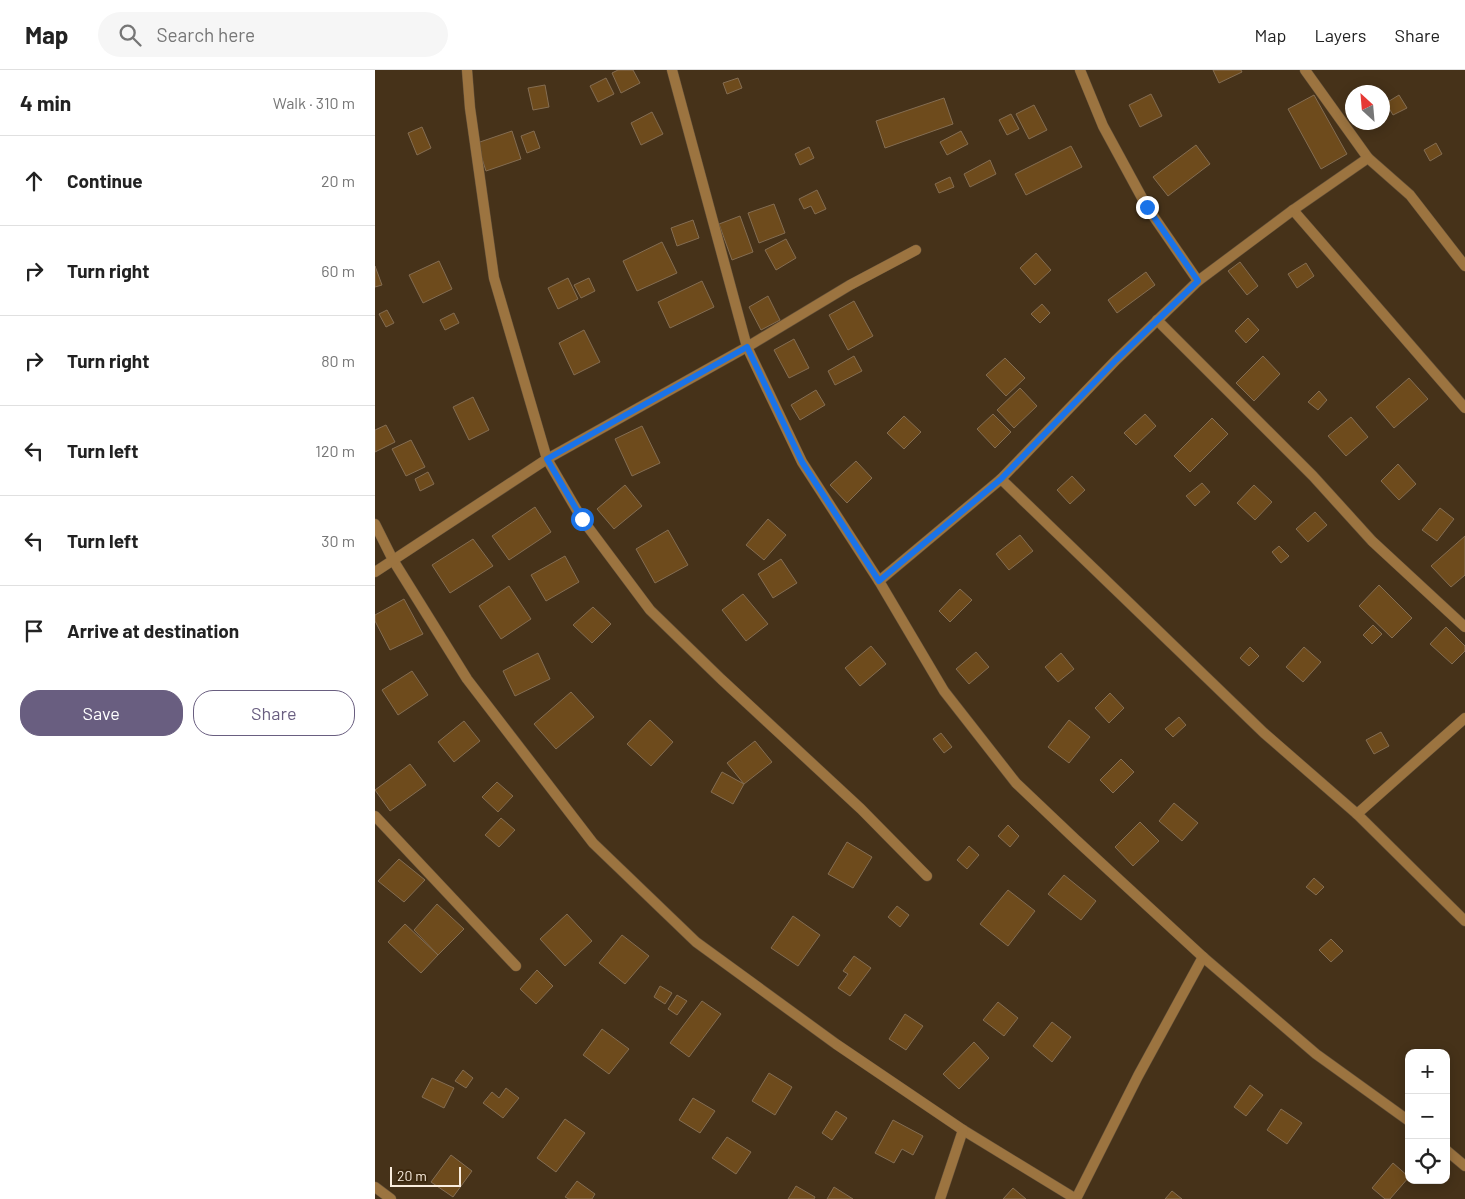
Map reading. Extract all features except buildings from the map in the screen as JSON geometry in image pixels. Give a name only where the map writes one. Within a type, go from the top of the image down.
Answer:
[{"type":"street","points":[[467,70],[470,108],[494,278],[547,459],[582,519],[651,610],[721,679],[861,809],[927,876]]},
{"type":"street","points":[[673,70],[747,347],[802,462],[879,581],[944,691],[1016,782],[1203,958],[1316,1054],[1405,1118]]},
{"type":"street","points":[[1080,70],[1103,126],[1147,207],[1198,281]]},
{"type":"street","points":[[1305,70],[1368,158],[1410,195],[1465,266]]},
{"type":"street","points":[[879,581],[1001,479],[1116,360],[1198,281],[1293,210],[1368,158]]},
{"type":"street","points":[[1293,210],[1465,408]]},
{"type":"street","points":[[375,572],[547,459],[747,347],[850,285],[917,250]]},
{"type":"street","points":[[1157,320],[1313,476],[1372,541],[1465,627]]},
{"type":"street","points":[[1001,479],[1194,667],[1264,733],[1357,814],[1465,921]]},
{"type":"street","points":[[375,524],[393,560],[467,679],[593,843],[696,942],[837,1044],[963,1130],[1076,1199],[1138,1076],[1203,958]]},
{"type":"street","points":[[1357,814],[1465,718]]},
{"type":"street","points":[[375,816],[516,966]]},
{"type":"street","points":[[940,1199],[963,1130]]},
{"type":"street","points":[[1450,1153],[1465,1166]]},
{"type":"street","points":[[375,1187],[391,1199]]},
{"type":"route","points":[[582,519],[547,459],[747,347],[802,462],[879,581],[1001,479],[1116,360],[1198,281],[1147,207]]}]
